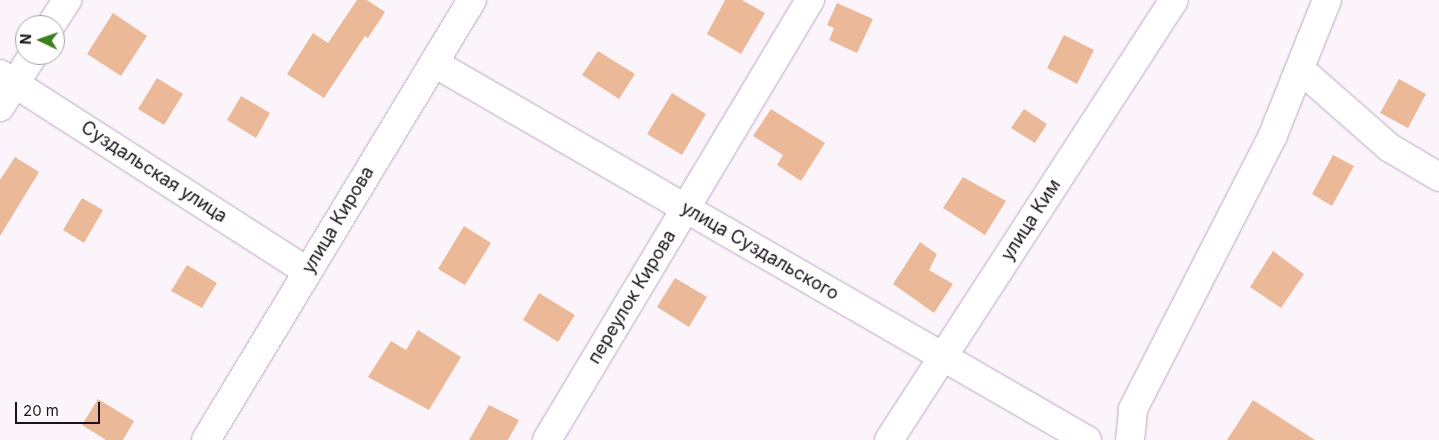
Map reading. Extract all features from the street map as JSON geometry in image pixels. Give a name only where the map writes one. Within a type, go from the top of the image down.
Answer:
[{"type":"street","points":[[57,15],[67,0]]},
{"type":"street","name":"улица Кирова","points":[[206,440],[472,0]]},
{"type":"street","name":"переулок Кирова","points":[[547,440],[810,0]]},
{"type":"street","name":"улица Ким","points":[[889,440],[1174,0]]},
{"type":"street","points":[[1130,440],[1133,409],[1273,135],[1328,0]]},
{"type":"street","name":"улица Суздальского","points":[[434,63],[1087,440]]},
{"type":"street","points":[[0,107],[8,78],[22,65]]},
{"type":"street","points":[[1300,69],[1390,148],[1439,177]]},
{"type":"street","name":"Суздальская улица","points":[[8,78],[307,271]]},
{"type":"building","points":[[357,0],[367,0],[385,12],[368,38],[365,36],[324,98],[287,74],[313,33],[328,43]]},
{"type":"building","points":[[725,0],[742,0],[765,13],[741,54],[707,34]]},
{"type":"building","points":[[837,3],[873,19],[857,53],[829,40],[834,28],[827,25]]},
{"type":"building","points":[[113,13],[147,36],[121,76],[87,54]]},
{"type":"building","points":[[1064,35],[1094,50],[1077,84],[1047,68]]},
{"type":"building","points":[[598,51],[635,74],[619,99],[582,75]]},
{"type":"building","points":[[157,78],[183,94],[164,125],[138,109]]},
{"type":"building","points":[[1399,79],[1426,94],[1408,128],[1380,113]]},
{"type":"building","points":[[672,93],[706,114],[682,155],[647,134]]},
{"type":"building","points":[[241,96],[270,113],[256,138],[227,120]]},
{"type":"building","points":[[771,109],[825,143],[801,181],[777,165],[783,155],[753,136]]},
{"type":"building","points":[[1024,109],[1047,124],[1035,143],[1011,128]]},
{"type":"building","points":[[1333,155],[1354,166],[1332,206],[1312,194]]},
{"type":"building","points":[[15,157],[39,172],[0,236],[0,180]]},
{"type":"building","points":[[963,177],[1006,201],[985,235],[943,208]]},
{"type":"building","points":[[82,198],[103,210],[84,243],[63,230]]},
{"type":"building","points":[[464,226],[491,243],[465,285],[438,269]]},
{"type":"building","points":[[920,242],[937,254],[929,270],[953,284],[934,313],[893,284]]},
{"type":"building","points":[[1273,251],[1304,274],[1281,308],[1250,287]]},
{"type":"building","points":[[187,265],[217,283],[202,308],[171,291]]},
{"type":"building","points":[[675,278],[707,297],[689,327],[657,307]]},
{"type":"building","points":[[539,293],[575,315],[558,342],[523,320]]},
{"type":"building","points":[[418,330],[461,357],[429,410],[368,377],[391,341],[406,350]]},
{"type":"building","points":[[98,399],[134,421],[123,440],[106,440],[82,425]]},
{"type":"building","points":[[1253,400],[1315,440],[1227,440]]},
{"type":"building","points":[[489,405],[519,420],[508,440],[469,440]]}]
